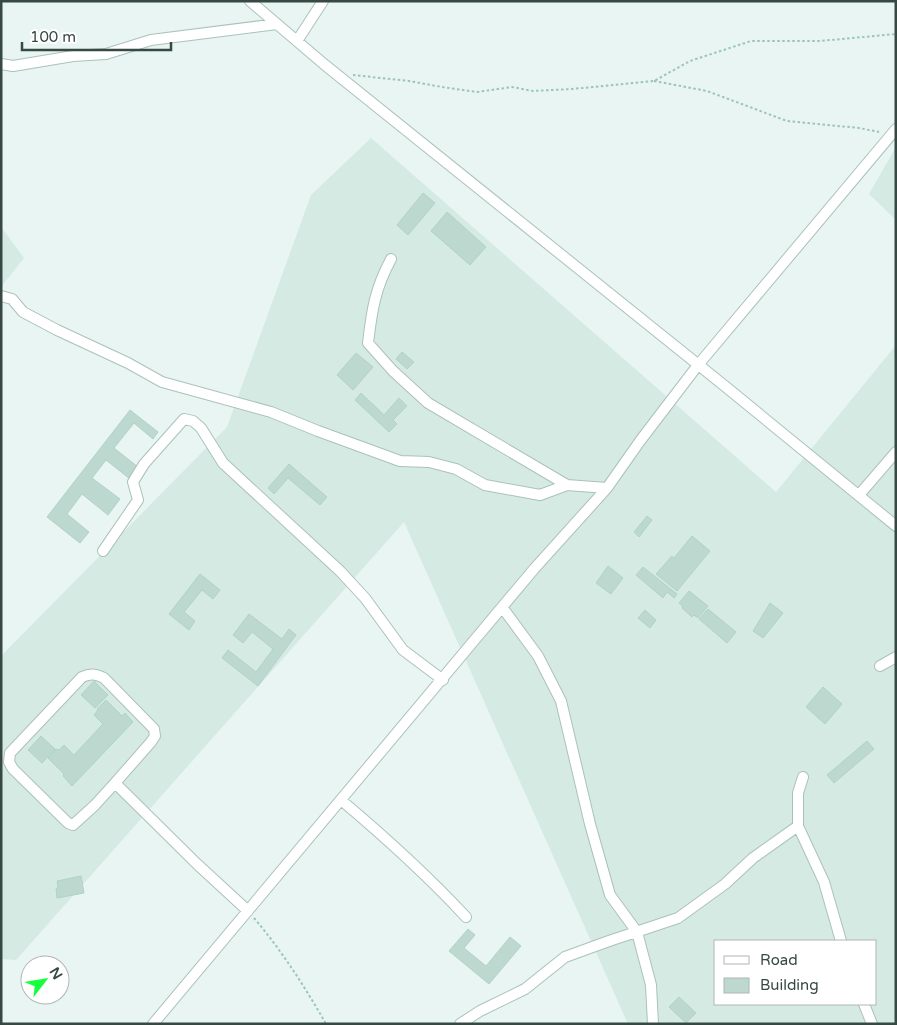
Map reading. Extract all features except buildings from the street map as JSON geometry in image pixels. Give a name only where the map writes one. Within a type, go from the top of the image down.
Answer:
[{"type":"street","points":[[250,1],[336,74],[896,526]]},
{"type":"street","points":[[297,41],[323,1]]},
{"type":"street","points":[[1,64],[13,66],[73,56],[106,54],[151,40],[277,24]]},
{"type":"street","points":[[153,1024],[534,569],[607,488],[698,365],[894,132]]},
{"type":"street","points":[[391,259],[380,280],[372,309],[368,343],[393,371],[428,403],[567,485]]},
{"type":"street","points":[[1,296],[12,299],[23,312],[128,363],[162,382],[271,412],[400,460],[429,462],[456,469],[485,485],[540,495],[567,485],[607,488]]},
{"type":"street","points":[[103,551],[138,500],[133,482],[144,464],[184,419],[193,421],[201,428],[223,462],[340,570],[364,598],[403,650],[442,680]]},
{"type":"street","points":[[859,495],[896,452]]},
{"type":"street","points":[[502,607],[538,656],[561,701],[590,824],[610,895],[637,932],[651,985],[653,1024]]},
{"type":"street","points":[[880,666],[896,657]]},
{"type":"street","points":[[97,674],[104,678],[154,729],[155,736],[152,742],[115,783],[73,825],[68,823],[13,769],[9,762],[10,753],[82,677],[88,675],[97,674]]},
{"type":"street","points":[[803,777],[798,793],[798,826],[824,882],[841,940]]},
{"type":"street","points":[[115,783],[248,911]]},
{"type":"street","points":[[341,800],[432,881],[466,917]]},
{"type":"street","points":[[460,1024],[480,1011],[525,989],[565,958],[678,918],[725,884],[753,858],[798,826]]},
{"type":"street","points":[[864,1005],[872,1024]]},
{"type":"path","points":[[654,80],[690,61],[751,41],[820,41],[896,34]]},
{"type":"path","points":[[336,74],[409,81],[442,88],[477,92],[512,87],[533,91],[572,89],[654,80],[707,91],[787,121],[894,132]]},
{"type":"path","points":[[248,911],[275,943],[309,994],[326,1024]]},
{"type":"shaded area","points":[[371,138],[776,492],[896,345],[896,1024],[628,1024],[404,522],[16,960],[1,959],[1,656],[227,427],[311,195]]},
{"type":"shaded area","points":[[896,147],[896,220],[869,194]]},
{"type":"shaded area","points":[[1,227],[24,258],[1,287]]}]
